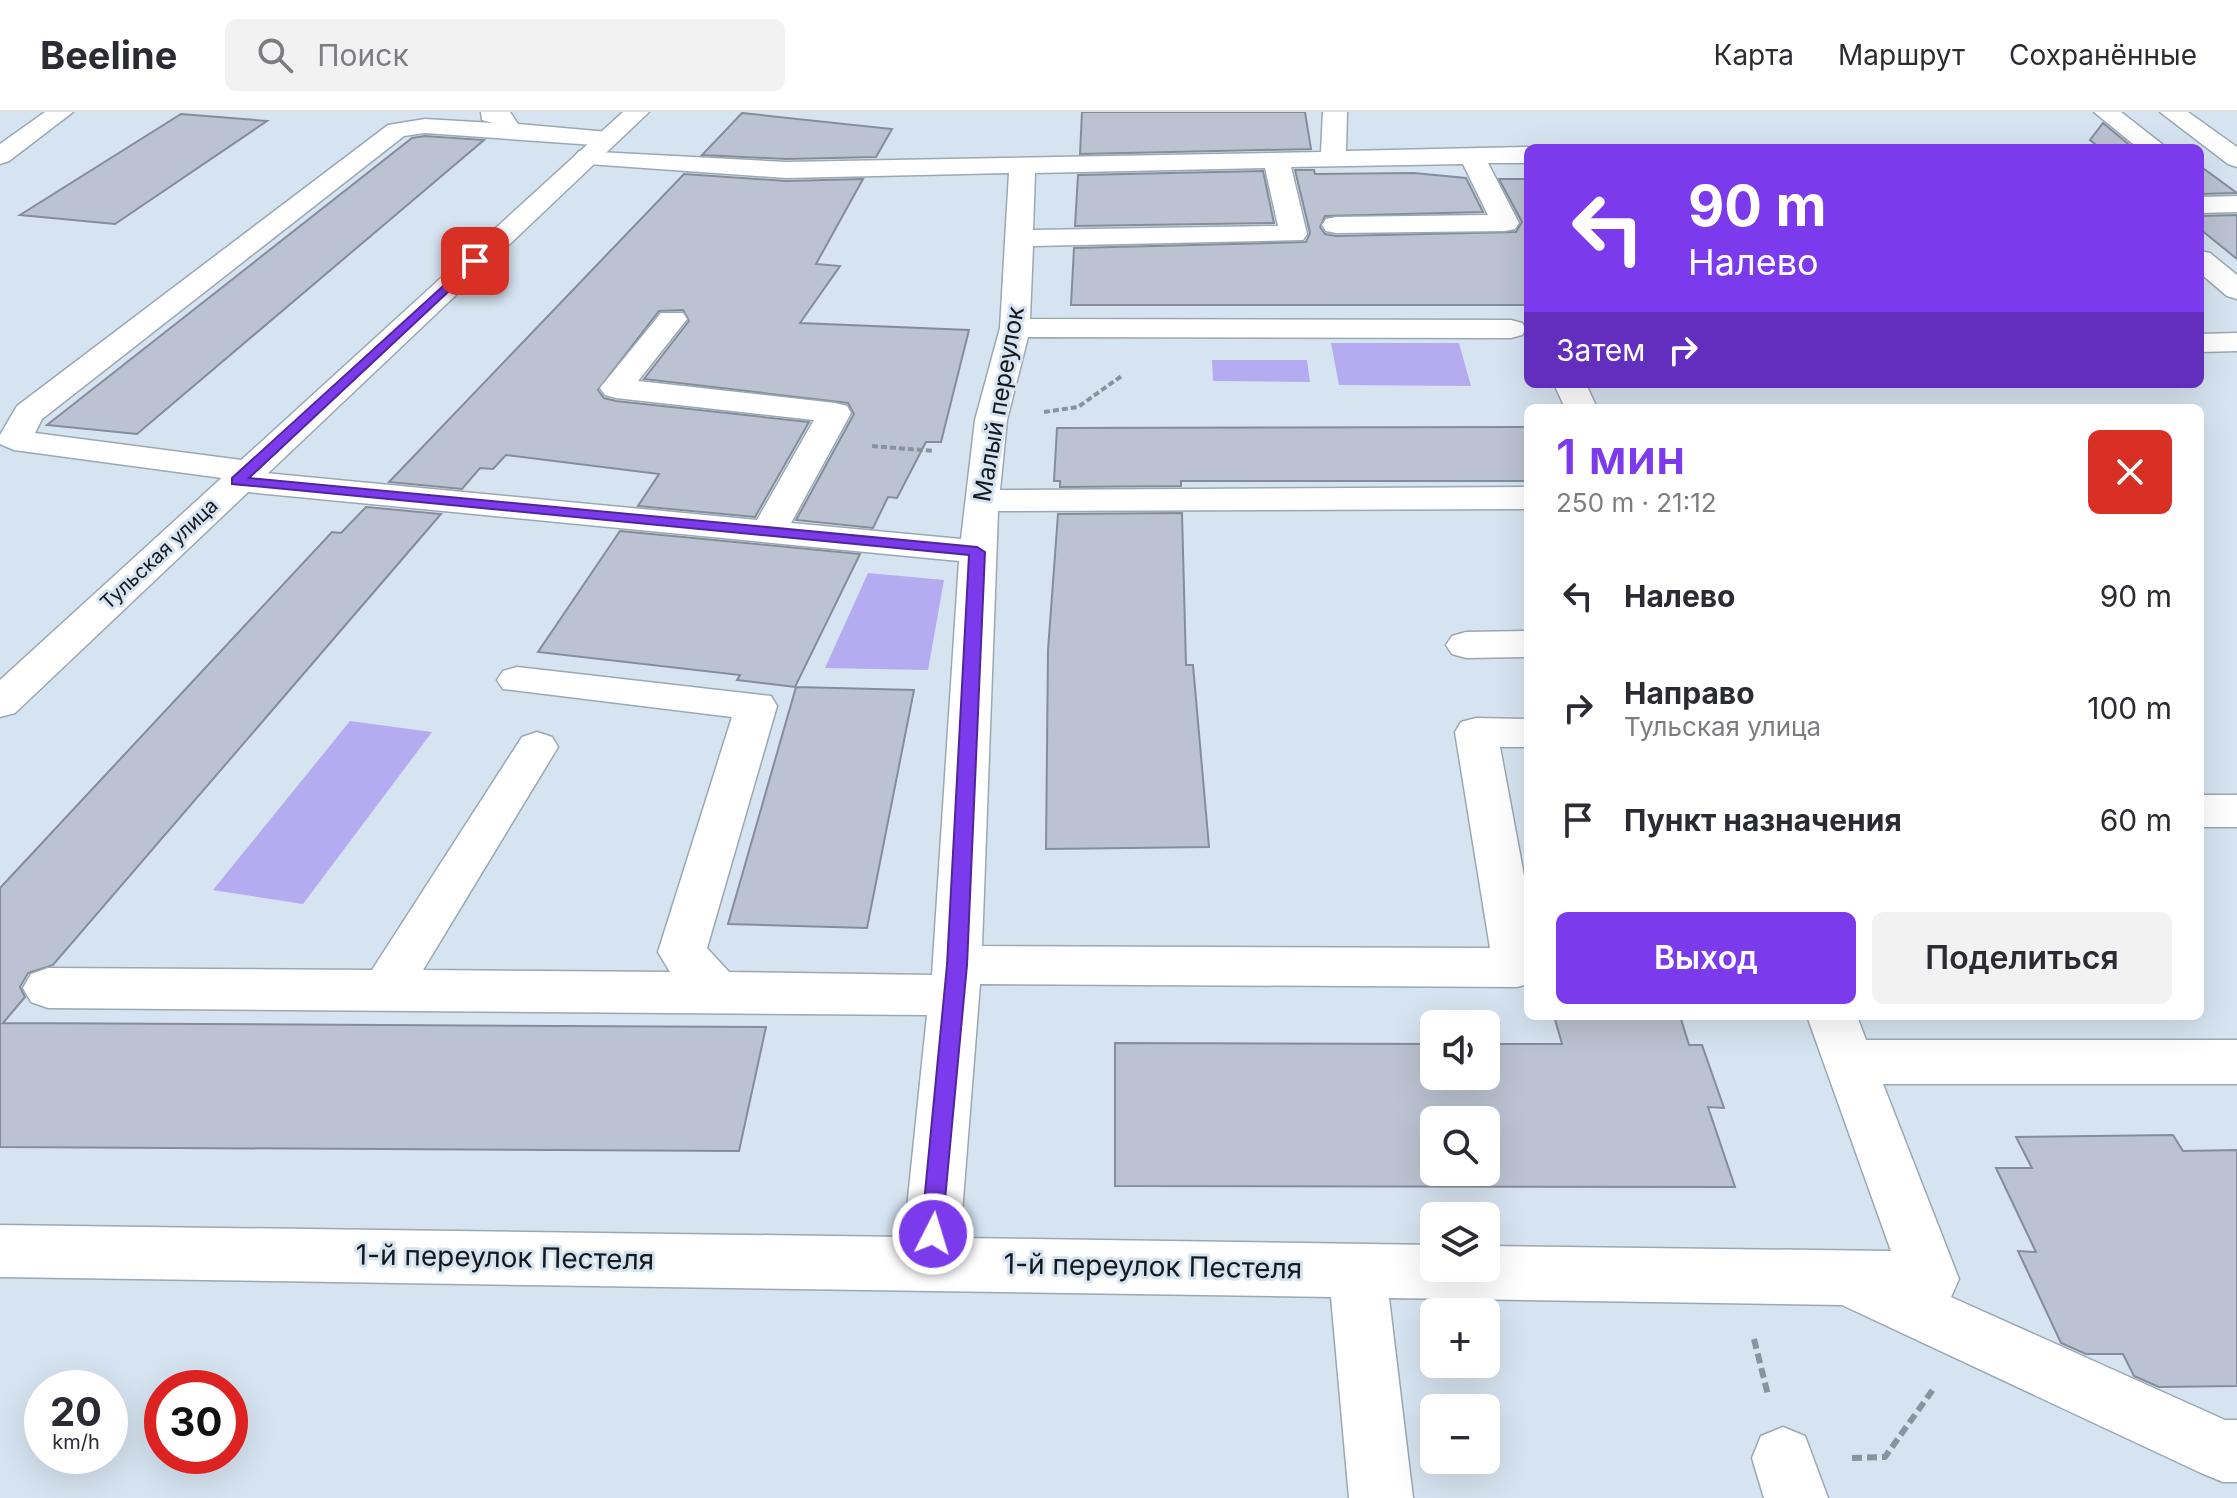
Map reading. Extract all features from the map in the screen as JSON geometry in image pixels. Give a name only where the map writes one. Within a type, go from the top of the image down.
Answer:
[{"type":"street","points":[[0,156],[61,112]]},
{"type":"street","points":[[445,112],[501,116],[510,131]]},
{"type":"street","name":"Тульская улица","points":[[0,703],[637,112]]},
{"type":"street","points":[[1333,158],[1335,112]]},
{"type":"street","points":[[2106,112],[2149,144]]},
{"type":"street","points":[[2172,112],[2233,153]]},
{"type":"street","points":[[977,552],[768,533],[243,476],[14,440],[29,413],[397,130],[425,126],[510,131],[598,147],[786,170],[1022,168],[1080,162],[1524,155]]},
{"type":"street","points":[[1336,225],[1505,223],[1472,156]]},
{"type":"street","points":[[1020,238],[1293,234],[1276,159]]},
{"type":"street","name":"Малый переулок","points":[[930,1262],[956,980],[981,501],[991,420],[1015,328],[1022,168]]},
{"type":"street","points":[[2204,205],[2237,204]]},
{"type":"street","points":[[2204,262],[2237,290]]},
{"type":"street","points":[[672,319],[616,388],[835,413],[768,533]]},
{"type":"street","points":[[1015,328],[1521,338]]},
{"type":"street","points":[[2204,343],[2237,342]]},
{"type":"street","points":[[981,501],[1524,498]]},
{"type":"street","points":[[1466,645],[1524,644]]},
{"type":"street","points":[[517,680],[756,706],[682,952],[717,992]]},
{"type":"street","points":[[48,988],[717,992],[956,980],[1517,968],[1476,732],[1524,733]]},
{"type":"street","points":[[386,989],[537,747]]},
{"type":"street","points":[[2204,811],[2237,811]]},
{"type":"street","points":[[1842,1039],[2237,1062]]},
{"type":"street","name":"1-й переулок Пестеля","points":[[0,1251],[930,1262],[1930,1279],[1842,1039]]},
{"type":"street","points":[[1357,1270],[1381,1498]]},
{"type":"street","points":[[1846,1278],[2223,1451],[2237,1451]]},
{"type":"path","points":[[819,441],[987,452]]},
{"type":"path","points":[[1738,1276],[1790,1478],[1885,1457],[1931,1389],[2034,1364]]},
{"type":"shaded area","points":[[1331,343],[1459,343],[1471,386],[1339,385]]},
{"type":"shaded area","points":[[1212,360],[1307,360],[1310,382],[1213,381]]},
{"type":"shaded area","points":[[868,573],[944,580],[928,670],[825,668]]},
{"type":"shaded area","points":[[350,721],[432,732],[303,904],[213,890]]},
{"type":"building","points":[[1082,112],[1305,112],[1311,149],[1080,154]]},
{"type":"building","points":[[742,113],[892,129],[876,157],[786,159],[702,155]]},
{"type":"building","points":[[181,114],[267,121],[115,224],[20,215]]},
{"type":"building","points":[[2103,123],[2128,144],[2095,144],[2090,140]]},
{"type":"building","points":[[412,138],[484,140],[137,434],[47,425]]},
{"type":"building","points":[[2204,169],[2237,193],[2204,194]]},
{"type":"building","points":[[1295,170],[1314,170],[1315,174],[1414,173],[1466,178],[1483,212],[1325,216],[1320,227],[1325,234],[1336,236],[1516,232],[1522,222],[1499,179],[1524,179],[1524,305],[1071,305],[1074,248],[1306,242],[1310,233]]},
{"type":"building","points":[[1263,171],[1274,223],[1075,226],[1078,175]]},
{"type":"building","points":[[684,174],[786,181],[863,179],[816,264],[840,266],[800,323],[969,330],[941,442],[926,442],[897,498],[888,497],[873,528],[796,520],[854,414],[848,403],[644,379],[689,321],[683,310],[659,311],[598,390],[604,398],[616,401],[809,422],[755,517],[638,506],[659,474],[506,455],[493,469],[480,468],[462,489],[389,482]]},
{"type":"building","points":[[2237,215],[2237,259],[2204,232],[2204,216]]},
{"type":"building","points":[[1524,427],[1524,481],[1181,481],[1181,486],[1060,487],[1060,481],[1054,481],[1057,428]]},
{"type":"building","points":[[366,507],[441,514],[53,965],[28,973],[20,987],[25,997],[3,1023],[766,1027],[739,1151],[0,1147],[0,888],[332,532],[341,533]]},
{"type":"building","points":[[1182,513],[1186,665],[1193,665],[1209,847],[1046,849],[1048,650],[1058,514]]},
{"type":"building","points":[[620,531],[860,554],[795,687],[737,680],[740,675],[538,652]]},
{"type":"building","points":[[796,687],[914,690],[867,928],[728,924]]},
{"type":"building","points":[[1555,1020],[1681,1020],[1689,1045],[1702,1045],[1724,1108],[1708,1107],[1735,1187],[1115,1186],[1115,1043],[1420,1044],[1420,1090],[1500,1090],[1500,1044],[1562,1044]]},
{"type":"building","points":[[2173,1135],[2183,1151],[2237,1150],[2237,1386],[2159,1387],[2134,1376],[2123,1354],[2086,1354],[2061,1343],[2018,1251],[2036,1252],[1996,1168],[2032,1168],[2016,1137]]},
{"type":"route","points":[[475,261],[237,481],[977,552],[957,965],[933,1234]]}]
